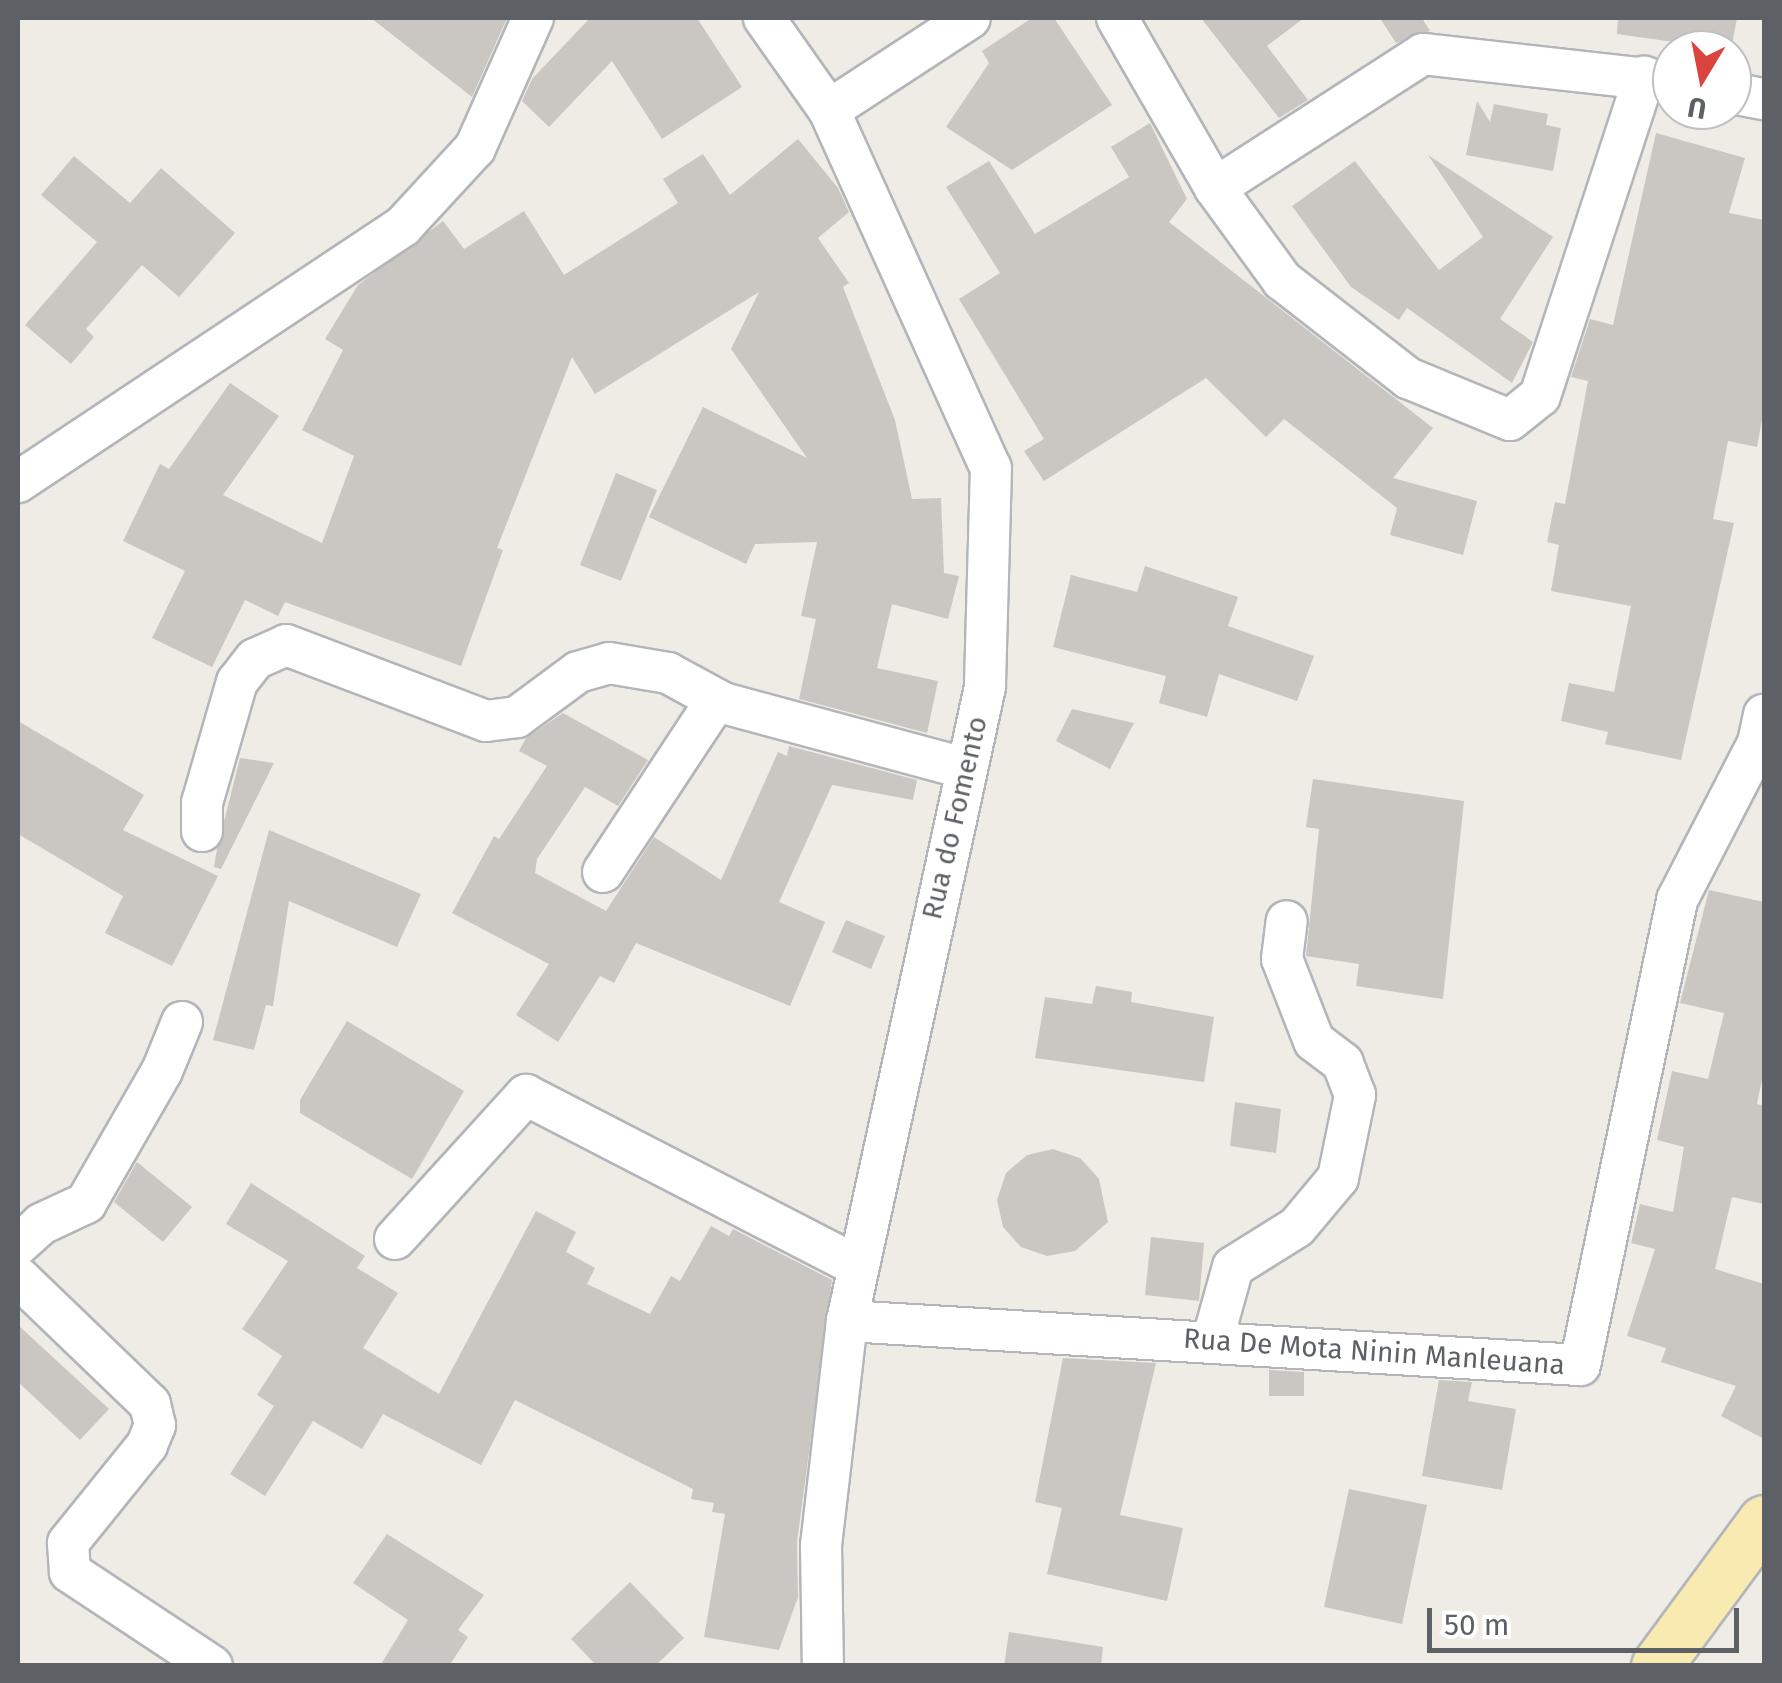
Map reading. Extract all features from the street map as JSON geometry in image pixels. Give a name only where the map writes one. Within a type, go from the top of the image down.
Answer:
[{"type":"main road","points":[[1657,1666],[1764,1520]]},
{"type":"street","points":[[18,482],[403,226],[475,148],[533,18]]},
{"type":"street","name":"Rua do Fomento","points":[[764,18],[829,110],[991,468],[985,687],[964,768],[847,1321],[821,1545],[823,1666]]},
{"type":"street","points":[[829,110],[970,18]]},
{"type":"street","points":[[1117,18],[1215,188],[1282,280],[1408,378],[1510,420],[1540,396],[1652,96]]},
{"type":"street","points":[[1215,188],[1424,54],[1652,79]]},
{"type":"street","points":[[202,831],[202,803],[237,682],[255,660],[286,644],[486,721],[518,717],[578,672],[609,663],[668,673],[723,702],[964,768]]},
{"type":"street","points":[[603,872],[711,708],[723,702]]},
{"type":"street","name":"Rua De Mota Ninin Manleuana","points":[[847,1321],[1580,1365],[1677,900],[1758,743],[1764,714]]},
{"type":"street","points":[[1212,1342],[1232,1267],[1297,1227],[1338,1178],[1354,1095],[1342,1063],[1314,1042],[1282,959],[1287,921]]},
{"type":"street","points":[[18,1245],[42,1224],[86,1203],[162,1071],[182,1022]]},
{"type":"street","points":[[394,1239],[526,1095],[857,1266]]},
{"type":"street","points":[[18,1277],[150,1404],[155,1425],[147,1444],[68,1543],[70,1572],[212,1666]]},
{"type":"building","points":[[371,18],[507,18],[472,97]]},
{"type":"building","points":[[590,18],[697,18],[742,87],[662,139],[612,61],[549,127],[522,101],[532,79]]},
{"type":"building","points":[[1032,18],[1054,18],[1112,105],[1012,170],[946,127],[989,63],[982,51]]},
{"type":"building","points":[[1201,18],[1304,18],[1267,46],[1308,100],[1279,118]]},
{"type":"building","points":[[1380,18],[1422,18],[1430,31],[1396,43]]},
{"type":"building","points":[[1618,18],[1737,18],[1735,30],[1652,30],[1652,39],[1617,34]]},
{"type":"building","points":[[1477,101],[1490,122],[1494,104],[1548,114],[1546,125],[1561,128],[1553,171],[1466,155]]},
{"type":"building","points":[[1150,123],[1187,199],[1169,222],[1433,428],[1393,478],[1477,501],[1463,555],[1390,535],[1397,508],[1284,419],[1266,437],[1206,378],[1044,481],[1024,451],[1044,439],[959,299],[1000,273],[946,187],[989,161],[1035,234],[1129,177],[1111,147]]},
{"type":"building","points":[[1656,133],[1745,158],[1729,213],[1764,220],[1764,409],[1757,447],[1728,441],[1713,519],[1734,523],[1681,760],[1605,744],[1608,732],[1561,721],[1569,683],[1614,692],[1631,606],[1551,591],[1559,545],[1547,542],[1555,502],[1565,504],[1588,381],[1571,377],[1590,319],[1613,325]]},
{"type":"building","points":[[798,139],[838,188],[849,212],[818,238],[849,283],[843,287],[895,420],[912,499],[941,498],[944,573],[959,576],[948,619],[892,604],[877,668],[938,681],[927,733],[799,699],[816,619],[801,616],[817,542],[755,544],[746,564],[649,517],[703,407],[807,458],[731,349],[759,292],[595,394],[572,357],[497,548],[503,550],[461,666],[285,602],[278,616],[245,600],[212,667],[152,638],[185,571],[123,541],[160,464],[169,469],[230,383],[279,416],[223,495],[322,543],[354,456],[302,430],[343,350],[325,339],[358,285],[443,221],[464,249],[524,211],[564,275],[678,203],[663,179],[703,154],[730,195]]},
{"type":"building","points":[[1428,155],[1553,237],[1500,319],[1533,342],[1512,383],[1407,308],[1399,320],[1351,287],[1292,206],[1355,161],[1439,270],[1483,237]]},
{"type":"building","points":[[74,156],[130,203],[161,168],[235,233],[179,297],[142,265],[86,329],[94,337],[71,364],[25,325],[97,242],[41,195]]},
{"type":"building","points":[[616,473],[657,490],[621,581],[580,565]]},
{"type":"building","points":[[1145,566],[1238,597],[1228,626],[1314,656],[1297,701],[1219,674],[1207,717],[1159,703],[1166,676],[1053,647],[1071,575],[1137,592]]},
{"type":"building","points":[[1072,709],[1134,723],[1110,769],[1056,741]]},
{"type":"building","points":[[563,713],[648,760],[618,806],[585,787],[537,859],[535,873],[606,911],[654,837],[721,880],[778,752],[787,756],[789,746],[917,780],[913,800],[832,785],[779,902],[825,922],[790,1006],[636,943],[614,983],[600,976],[558,1042],[516,1015],[549,964],[452,913],[494,836],[499,839],[547,766],[519,751],[526,738]]},
{"type":"building","points":[[18,721],[144,795],[123,830],[218,876],[172,966],[105,933],[123,896],[18,834]]},
{"type":"building","points":[[240,758],[274,763],[221,869],[214,867],[217,849]]},
{"type":"building","points":[[1313,779],[1464,801],[1443,999],[1356,986],[1359,964],[1306,956],[1319,829],[1306,827]]},
{"type":"building","points":[[269,830],[421,894],[397,947],[289,901],[273,1006],[266,1005],[254,1050],[213,1040]]},
{"type":"building","points":[[1709,890],[1764,902],[1764,1070],[1757,1104],[1764,1106],[1764,1204],[1732,1197],[1715,1269],[1764,1284],[1764,1439],[1721,1416],[1736,1386],[1661,1362],[1666,1348],[1627,1336],[1655,1249],[1631,1243],[1640,1204],[1673,1212],[1684,1147],[1657,1140],[1672,1071],[1708,1079],[1724,1013],[1680,1003]]},
{"type":"building","points":[[846,920],[885,936],[871,969],[832,952]]},
{"type":"building","points":[[1096,986],[1132,992],[1131,1002],[1214,1017],[1204,1082],[1035,1058],[1045,997],[1092,1004]]},
{"type":"building","points":[[347,1021],[464,1091],[412,1179],[300,1113],[300,1100]]},
{"type":"building","points":[[1235,1102],[1281,1109],[1276,1153],[1230,1146]]},
{"type":"building","points":[[1053,1149],[1080,1158],[1099,1179],[1108,1222],[1075,1251],[1047,1256],[1021,1247],[1003,1227],[997,1200],[1006,1173],[1027,1155]]},
{"type":"building","points":[[137,1162],[192,1207],[163,1242],[114,1202]]},
{"type":"building","points":[[251,1183],[365,1256],[357,1268],[398,1293],[363,1348],[439,1394],[536,1211],[576,1232],[566,1252],[595,1268],[587,1284],[650,1314],[671,1276],[680,1281],[711,1226],[729,1236],[733,1229],[832,1280],[797,1542],[798,1597],[779,1650],[704,1637],[725,1514],[712,1512],[714,1503],[691,1499],[693,1489],[515,1400],[481,1465],[383,1414],[362,1449],[313,1421],[265,1496],[230,1474],[274,1406],[257,1395],[282,1356],[242,1329],[288,1261],[226,1224]]},
{"type":"building","points":[[1151,1237],[1204,1243],[1199,1301],[1145,1295]]},
{"type":"building","points":[[18,1325],[109,1409],[80,1440],[18,1382]]},
{"type":"building","points":[[1063,1358],[1156,1363],[1120,1515],[1183,1528],[1167,1601],[1047,1574],[1062,1508],[1035,1502]]},
{"type":"building","points":[[1269,1370],[1304,1372],[1304,1396],[1269,1396]]},
{"type":"building","points":[[1439,1380],[1472,1382],[1468,1401],[1516,1409],[1502,1490],[1422,1476]]},
{"type":"building","points":[[1349,1489],[1427,1505],[1402,1624],[1324,1607]]},
{"type":"building","points":[[387,1534],[484,1595],[458,1630],[468,1637],[449,1666],[380,1666],[408,1620],[353,1583]]},
{"type":"building","points":[[630,1582],[684,1638],[655,1666],[597,1666],[571,1639]]},
{"type":"building","points":[[1009,1632],[1103,1647],[1101,1666],[1004,1666]]}]
